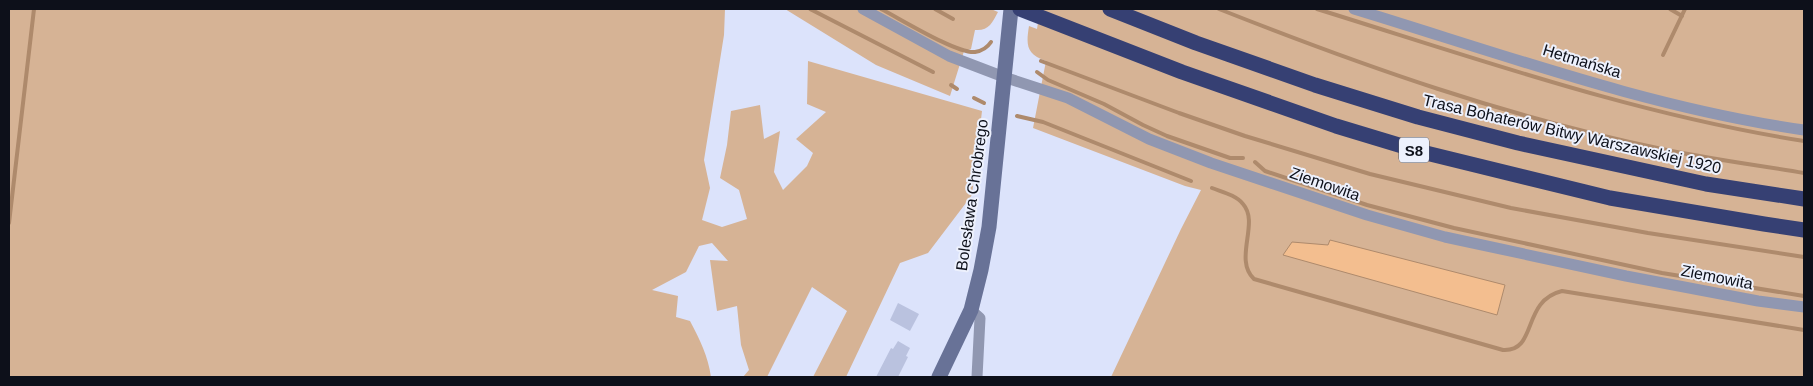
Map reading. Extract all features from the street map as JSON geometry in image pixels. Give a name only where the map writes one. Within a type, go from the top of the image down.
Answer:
[{"type":"highway","name":"S8","points":[[1020,9],[1182,72],[1336,126],[1422,152],[1610,198],[1804,230]]},
{"type":"highway","name":"Trasa Bohaterów Bitwy Warszawskiej 1920","points":[[1110,9],[1223,53],[1315,85],[1418,117],[1518,143],[1706,184],[1804,199]]},
{"type":"street","name":"Ziemowita","points":[[863,9],[949,56],[1068,98],[1158,143],[1367,215],[1454,239],[1626,276],[1758,301],[1804,307]]},
{"type":"street","name":"Bolesława Chrobrego","points":[[939,377],[971,310],[989,227],[1011,9]]},
{"type":"street","name":"Hetmańska","points":[[1354,9],[1627,92],[1714,114],[1804,130]]},
{"type":"street","points":[[971,310],[980,318],[977,377]]},
{"type":"shaded area","points":[[9,9],[725,9],[724,35],[704,160],[710,188],[702,220],[722,227],[747,219],[739,190],[720,178],[727,145],[731,111],[760,105],[764,139],[780,131],[774,172],[783,190],[807,166],[813,153],[796,139],[826,112],[807,104],[808,61],[982,111],[972,195],[928,253],[900,263],[846,377],[813,377],[847,311],[812,287],[767,377],[743,377],[749,370],[741,345],[737,306],[717,311],[710,260],[728,261],[712,243],[699,246],[686,272],[652,290],[678,296],[676,317],[690,321],[703,348],[711,377],[9,377]]},
{"type":"shaded area","points":[[785,9],[991,9],[998,12],[987,28],[975,30],[971,49],[964,51],[950,96],[876,65]]},
{"type":"shaded area","points":[[1040,9],[1804,9],[1804,377],[1111,377],[1201,190],[1185,186],[1033,128],[1046,61],[1031,52],[1028,38],[1029,26],[1037,29]]},
{"type":"shaded area","points":[[1330,240],[1505,285],[1497,315],[1283,255],[1292,242],[1328,245]]},
{"type":"building","points":[[898,303],[919,314],[910,331],[890,320]]},
{"type":"building","points":[[898,341],[910,348],[906,356],[908,357],[898,377],[876,377],[891,348],[893,349]]},
{"type":"waterway","points":[[9,223],[34,9]]},
{"type":"waterway","points":[[810,9],[933,72]]},
{"type":"waterway","points":[[881,9],[942,42],[967,51],[980,51],[991,42]]},
{"type":"waterway","points":[[935,9],[953,19]]},
{"type":"waterway","points":[[1219,9],[1382,70],[1549,122],[1680,153],[1804,173]]},
{"type":"waterway","points":[[1317,9],[1498,66],[1619,101],[1742,130],[1804,141]]},
{"type":"waterway","points":[[1670,9],[1682,16]]},
{"type":"waterway","points":[[1663,55],[1685,9]]},
{"type":"waterway","points":[[1041,61],[1245,136],[1370,174],[1511,208],[1648,233],[1804,257]]},
{"type":"waterway","points":[[1037,72],[1048,80],[1104,104],[1167,136],[1230,158],[1243,158]]},
{"type":"waterway","points":[[951,85],[957,89]]},
{"type":"waterway","points":[[974,98],[984,103]]},
{"type":"waterway","points":[[1017,116],[1043,122],[1191,181]]},
{"type":"waterway","points":[[1255,162],[1265,171],[1367,205],[1454,228],[1662,273],[1804,296]]},
{"type":"waterway","points":[[1212,188],[1237,198],[1247,212],[1249,221],[1246,262],[1248,271],[1254,279],[1503,350],[1514,348],[1521,343],[1540,305],[1549,296],[1562,291],[1804,330]]}]
